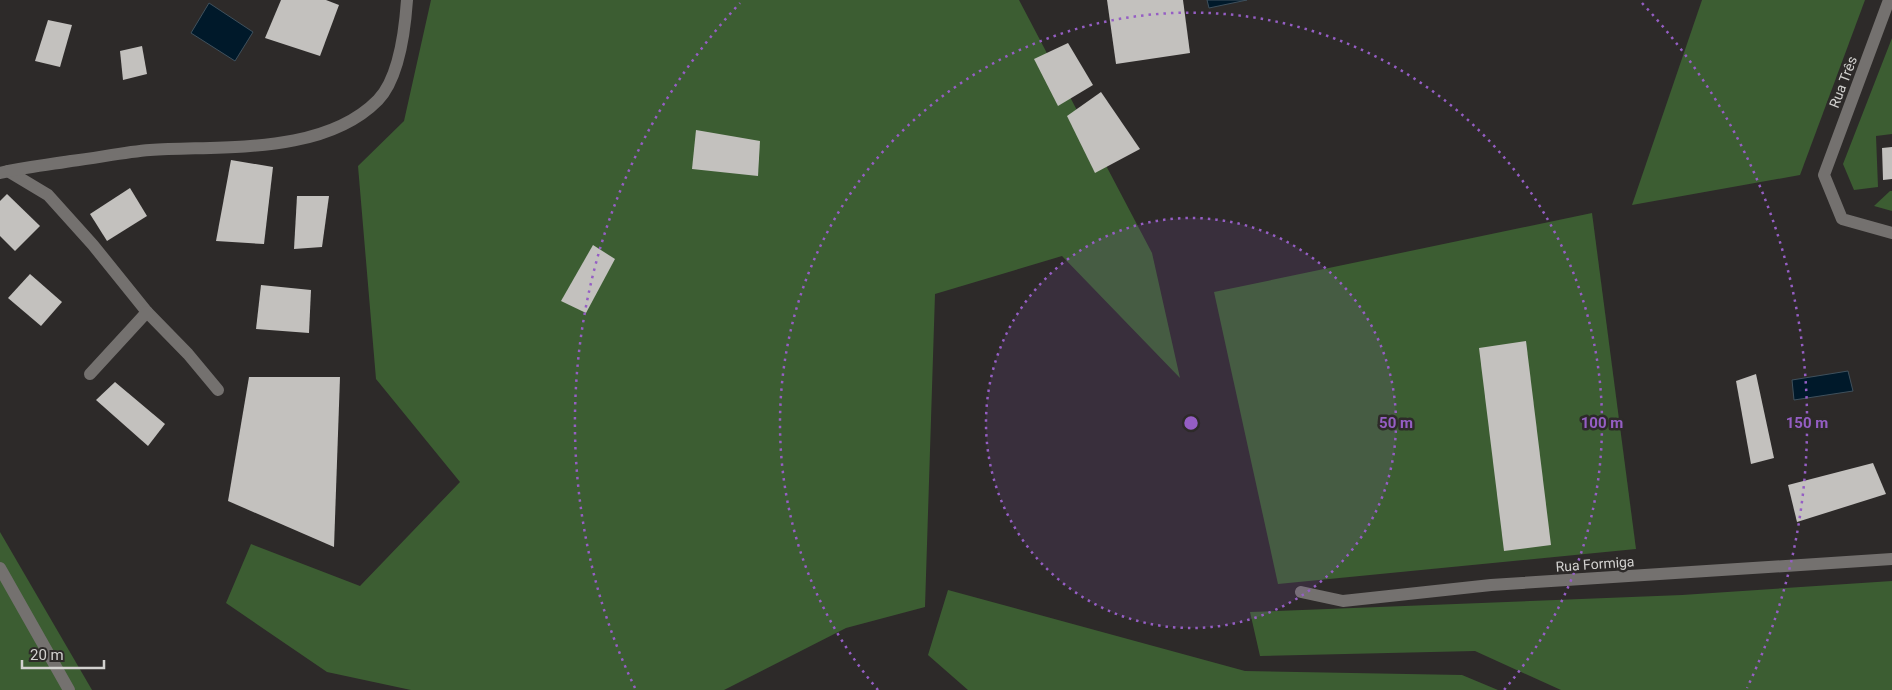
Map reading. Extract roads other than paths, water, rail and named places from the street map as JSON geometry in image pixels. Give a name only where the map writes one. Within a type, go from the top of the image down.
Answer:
[{"type":"street","points":[[4,172],[149,150],[247,147],[311,136],[350,122],[379,100],[394,73],[405,29],[407,0]]},
{"type":"street","name":"Rua Três","points":[[1889,0],[1824,175],[1842,219],[1892,233]]},
{"type":"street","points":[[4,172],[48,196],[93,245],[147,312],[188,354],[218,390]]},
{"type":"street","points":[[90,374],[147,312]]},
{"type":"street","name":"Rua Formiga","points":[[1301,592],[1343,601],[1491,585],[1892,559]]},
{"type":"street","points":[[0,568],[69,690]]},
{"type":"water","points":[[1207,0],[1247,0],[1209,8]]},
{"type":"water","points":[[209,3],[253,32],[235,61],[191,33]]},
{"type":"water","points":[[1848,371],[1853,391],[1794,400],[1792,380]]}]
